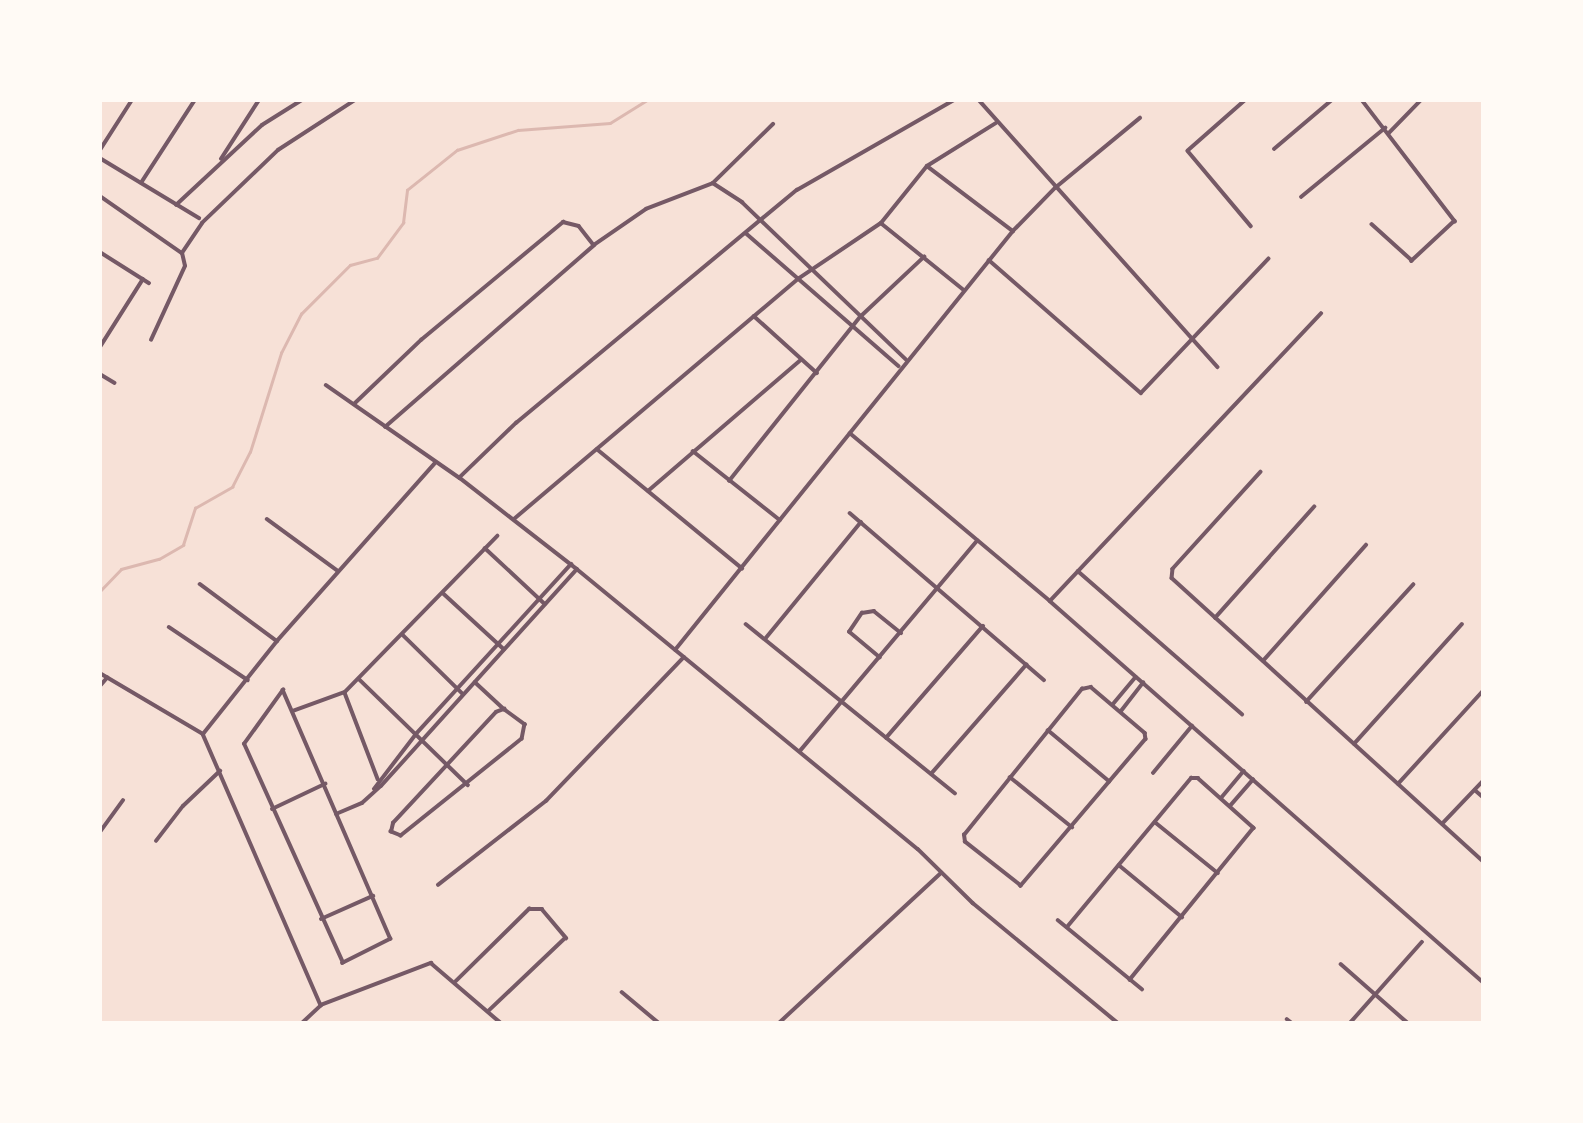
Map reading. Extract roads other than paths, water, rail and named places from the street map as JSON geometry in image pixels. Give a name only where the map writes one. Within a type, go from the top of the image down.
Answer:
[{"type":"street","points":[[100,150],[132,100]]},
{"type":"street","points":[[141,183],[195,100]]},
{"type":"street","points":[[218,164],[259,100]]},
{"type":"street","points":[[176,205],[262,125],[302,100]]},
{"type":"street","points":[[182,253],[210,214],[242,190],[278,150],[355,100]]},
{"type":"street","points":[[460,478],[516,423],[761,223],[797,190],[954,100]]},
{"type":"street","points":[[979,100],[996,123],[1218,367]]},
{"type":"street","points":[[1246,100],[1188,152],[1251,226]]},
{"type":"street","points":[[1274,149],[1332,100]]},
{"type":"street","points":[[1362,100],[1455,221],[1412,261],[1372,225]]},
{"type":"street","points":[[1301,197],[1421,100]]},
{"type":"street","points":[[676,650],[850,433],[899,366],[1013,231],[1055,188],[1140,118]]},
{"type":"street","points":[[513,519],[798,279],[881,223],[927,166],[996,123]]},
{"type":"street","points":[[385,427],[594,245],[646,209],[713,183],[773,124]]},
{"type":"street","points":[[100,139],[105,142]]},
{"type":"street","points":[[100,158],[199,218]]},
{"type":"street","points":[[927,166],[1013,231]]},
{"type":"street","points":[[713,183],[741,202],[906,359]]},
{"type":"street","points":[[100,196],[182,253],[185,266],[150,340]]},
{"type":"street","points":[[354,404],[421,340],[563,222],[579,226],[594,245]]},
{"type":"street","points":[[881,223],[964,290]]},
{"type":"street","points":[[747,234],[899,366]]},
{"type":"street","points":[[100,253],[149,283]]},
{"type":"street","points":[[730,481],[860,317],[924,257]]},
{"type":"street","points":[[989,260],[1137,392],[1144,392],[1268,259]]},
{"type":"street","points":[[100,347],[102,339],[144,279]]},
{"type":"street","points":[[1050,601],[1321,313]]},
{"type":"street","points":[[754,316],[817,373]]},
{"type":"street","points":[[648,491],[802,360]]},
{"type":"street","points":[[100,374],[115,383]]},
{"type":"street","points":[[326,385],[435,464],[460,478],[578,569],[800,751],[1118,1023]]},
{"type":"street","points":[[850,433],[1050,601],[1483,982]]},
{"type":"street","points":[[597,448],[742,568]]},
{"type":"street","points":[[692,451],[780,520]]},
{"type":"street","points":[[204,734],[277,641],[435,464]]},
{"type":"street","points":[[1261,472],[1171,573],[1214,618],[1483,861]]},
{"type":"street","points":[[1214,618],[1314,507]]},
{"type":"street","points":[[850,513],[1044,680]]},
{"type":"street","points":[[267,519],[338,571]]},
{"type":"street","points":[[765,639],[861,522]]},
{"type":"street","points":[[293,711],[345,692],[497,536]]},
{"type":"street","points":[[800,751],[978,541]]},
{"type":"street","points":[[1263,662],[1366,545]]},
{"type":"street","points":[[485,548],[545,605]]},
{"type":"street","points":[[374,789],[378,779],[416,734],[571,564]]},
{"type":"street","points":[[336,814],[362,803],[578,569]]},
{"type":"street","points":[[1077,571],[1242,714]]},
{"type":"street","points":[[200,584],[277,641]]},
{"type":"street","points":[[1306,702],[1413,585]]},
{"type":"street","points":[[443,593],[504,649]]},
{"type":"street","points":[[880,658],[849,632],[862,613],[874,611],[901,633]]},
{"type":"street","points":[[746,624],[955,793]]},
{"type":"street","points":[[1354,744],[1462,624]]},
{"type":"street","points":[[887,738],[983,626]]},
{"type":"street","points":[[169,627],[248,680]]},
{"type":"street","points":[[403,635],[463,694]]},
{"type":"street","points":[[438,885],[546,801],[684,657]]},
{"type":"street","points":[[931,774],[1026,665]]},
{"type":"street","points":[[100,673],[204,734],[321,1005]]},
{"type":"street","points":[[1113,704],[1136,677]]},
{"type":"street","points":[[100,686],[107,678]]},
{"type":"street","points":[[359,679],[468,785]]},
{"type":"street","points":[[474,681],[504,709],[521,718],[526,732],[468,785],[401,836],[391,832],[393,823],[447,764],[496,712],[504,709]]},
{"type":"street","points":[[1121,711],[1143,683]]},
{"type":"street","points":[[1086,687],[1121,711],[1146,738],[1024,887],[965,842],[964,835],[1086,687]]},
{"type":"street","points":[[283,690],[325,784],[390,942],[343,963],[320,919],[243,742],[283,690]]},
{"type":"street","points":[[1398,784],[1483,691]]},
{"type":"street","points":[[345,692],[378,779]]},
{"type":"street","points":[[1153,773],[1192,726]]},
{"type":"street","points":[[1048,730],[1109,781]]},
{"type":"street","points":[[156,841],[183,806],[220,771]]},
{"type":"street","points":[[1221,798],[1244,771]]},
{"type":"street","points":[[1010,777],[1072,827]]},
{"type":"street","points":[[1067,927],[1194,777],[1221,798],[1254,828],[1130,979]]},
{"type":"street","points":[[1230,806],[1253,780]]},
{"type":"street","points":[[1443,824],[1483,781]]},
{"type":"street","points":[[272,809],[325,784]]},
{"type":"street","points":[[1475,790],[1483,797]]},
{"type":"street","points":[[100,832],[123,800]]},
{"type":"street","points":[[1155,821],[1218,873]]},
{"type":"street","points":[[1119,864],[1182,917]]},
{"type":"street","points":[[779,1023],[941,873]]},
{"type":"street","points":[[320,919],[373,896]]},
{"type":"street","points":[[456,981],[528,909],[542,909],[566,938],[489,1012]]},
{"type":"street","points":[[1058,920],[1142,989]]},
{"type":"street","points":[[1350,1023],[1422,942]]},
{"type":"street","points":[[302,1023],[321,1005],[428,963],[456,981],[502,1023]]},
{"type":"street","points":[[1341,964],[1408,1023]]},
{"type":"street","points":[[622,992],[659,1023]]},
{"type":"street","points":[[1287,1019],[1292,1023]]},
{"type":"waterway","points":[[100,591],[121,569],[159,559],[183,545],[195,508],[232,487],[250,452],[281,353],[301,314],[350,265],[377,258],[403,223],[407,190],[457,150],[518,130],[610,123],[647,100]]}]
